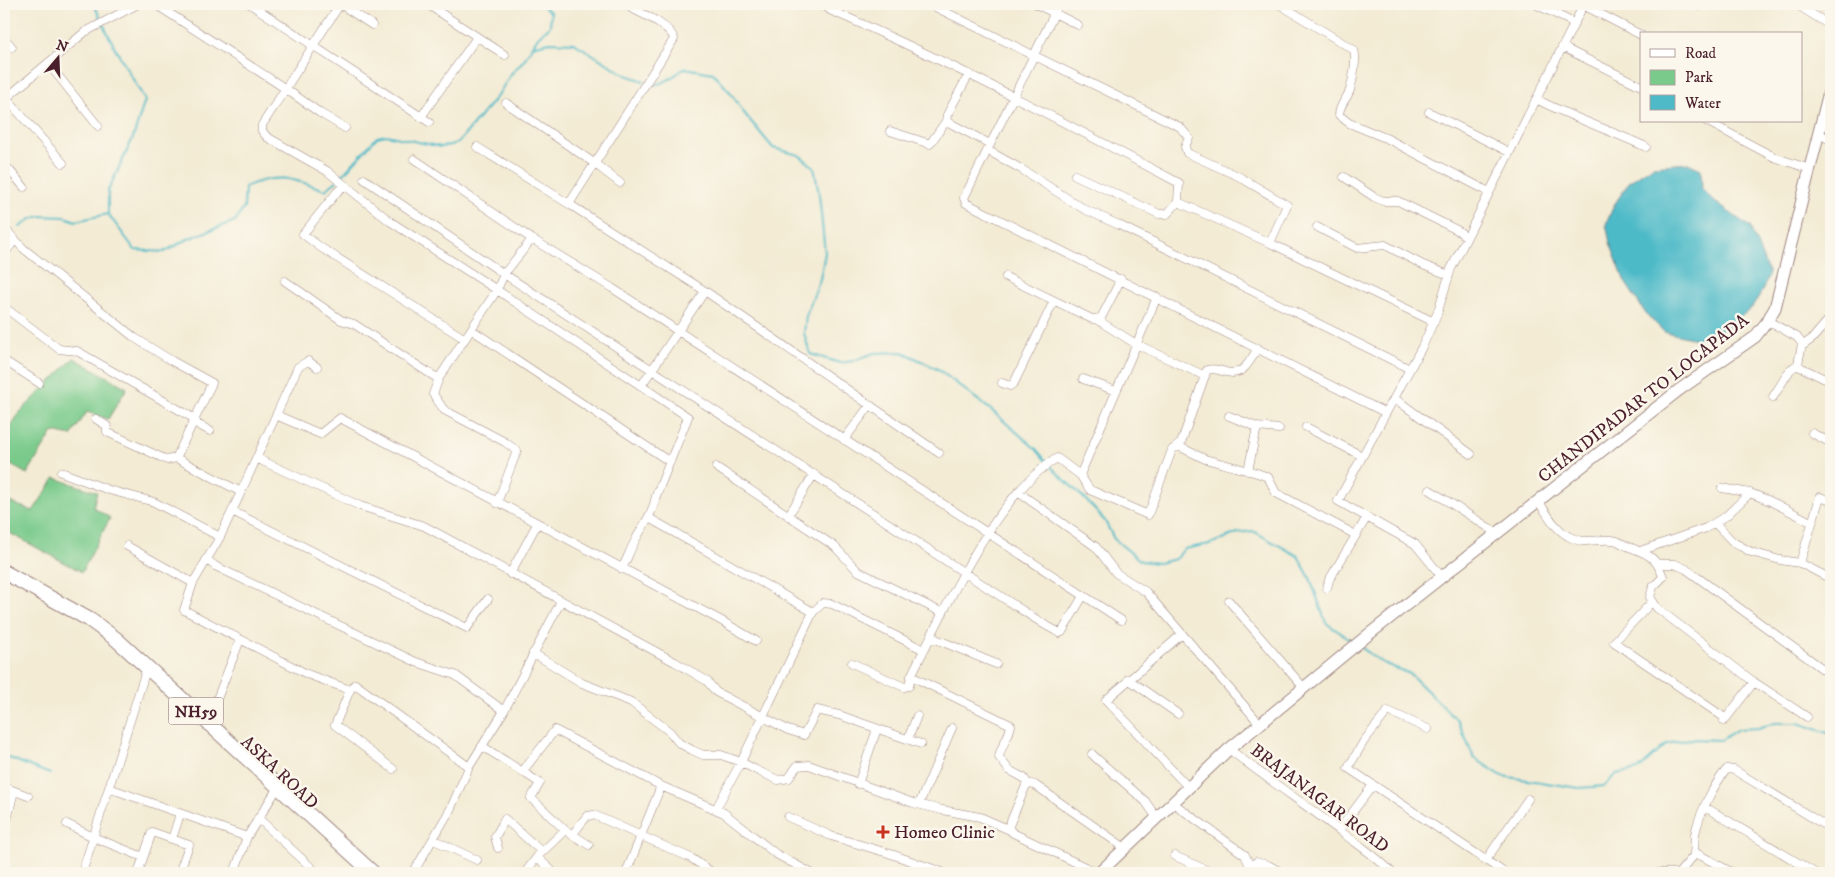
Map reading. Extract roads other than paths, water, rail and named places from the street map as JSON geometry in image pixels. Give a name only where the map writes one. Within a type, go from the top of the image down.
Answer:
[{"type":"highway","name":"NH59","points":[[4,572],[90,620],[116,639],[145,670],[208,722],[246,759],[373,873]]},
{"type":"highway","name":"ASKA ROAD","points":[[4,578],[98,632],[145,670],[361,873]]},
{"type":"street","points":[[63,163],[5,99],[85,32],[138,4]]},
{"type":"street","points":[[155,4],[345,128]]},
{"type":"street","points":[[250,4],[429,122]]},
{"type":"street","points":[[372,25],[340,4],[262,125],[262,131],[267,137],[327,171],[391,222],[498,290],[688,418],[649,518],[622,568]]},
{"type":"street","points":[[427,4],[505,55]]},
{"type":"street","points":[[568,204],[674,39],[673,33],[663,25],[623,4]]},
{"type":"street","points":[[823,4],[830,10],[899,40],[1014,95],[1179,183],[1178,202],[1167,214],[1159,214],[1075,175]]},
{"type":"street","points":[[929,4],[1180,127],[1189,138],[1185,148],[1187,153],[1238,176],[1287,205],[1270,242]]},
{"type":"street","points":[[1036,4],[1078,25]]},
{"type":"street","points":[[1059,4],[964,198],[966,203],[1386,412]]},
{"type":"street","points":[[1279,4],[1354,50],[1356,57],[1350,90],[1339,110],[1339,115],[1349,123],[1388,139],[1489,192]]},
{"type":"street","points":[[1535,4],[1574,24]]},
{"type":"street","points":[[1442,577],[1414,544],[1338,500],[1434,322],[1449,275],[1583,4],[1640,34]]},
{"type":"street","points":[[1796,4],[1831,26]]},
{"type":"street","points":[[421,116],[477,36]]},
{"type":"street","points":[[4,38],[12,47]]},
{"type":"street","points":[[1562,47],[1640,86]]},
{"type":"street","points":[[48,63],[98,126]]},
{"type":"street","points":[[890,131],[930,144],[946,121],[947,115],[969,74]]},
{"type":"street","name":"CHANDIPADAR TO LOCAPADA","points":[[1098,873],[1229,749],[1368,635],[1679,390],[1754,337],[1768,321],[1775,308],[1831,84]]},
{"type":"street","points":[[1536,98],[1567,115],[1599,126],[1646,147]]},
{"type":"street","points":[[506,103],[620,183]]},
{"type":"street","points":[[1429,112],[1509,152]]},
{"type":"street","points":[[946,121],[1084,209],[1410,369]]},
{"type":"street","points":[[1708,122],[1774,157],[1810,169]]},
{"type":"street","points":[[1819,133],[1831,141]]},
{"type":"street","points":[[476,147],[705,291],[939,452]]},
{"type":"street","points":[[414,159],[532,239],[678,331],[1121,620]]},
{"type":"street","points":[[4,164],[24,187]]},
{"type":"street","points":[[1344,177],[1374,197],[1383,201],[1398,201],[1457,230],[1467,237]]},
{"type":"street","points":[[364,179],[504,274],[964,573],[1060,633],[1083,596]]},
{"type":"street","points":[[344,186],[303,234],[328,252],[465,339]]},
{"type":"street","points":[[1178,202],[1270,242],[1434,322]]},
{"type":"street","points":[[1317,227],[1358,248],[1385,245],[1423,265],[1449,275]]},
{"type":"street","points":[[4,228],[24,249],[135,338],[212,383],[176,458]]},
{"type":"street","points":[[497,503],[518,451],[505,442],[444,410],[433,394],[439,378],[498,290],[504,274],[532,239]]},
{"type":"street","points":[[4,254],[15,240]]},
{"type":"street","points":[[1006,277],[1092,319],[1096,319],[1136,344],[1205,376]]},
{"type":"street","points":[[1096,319],[1100,318],[1121,279]]},
{"type":"street","points":[[285,281],[340,320],[354,324],[439,378]]},
{"type":"street","points":[[640,386],[705,291]]},
{"type":"street","points":[[1080,475],[1157,297]]},
{"type":"street","points":[[1002,383],[1010,386],[1014,383],[1054,301]]},
{"type":"street","points":[[4,307],[59,349],[77,351],[195,419],[197,424],[210,431]]},
{"type":"street","points":[[1802,346],[1812,339],[1831,317]]},
{"type":"street","points":[[1768,321],[1797,337],[1802,346],[1798,364],[1790,370],[1773,397]]},
{"type":"street","points":[[472,330],[670,462]]},
{"type":"street","points":[[852,663],[904,687],[909,686],[924,650],[943,613],[964,573],[988,534],[1018,492],[1043,467],[1057,458],[1080,475],[1090,490],[1148,515],[1172,450],[1181,443],[1207,370],[1214,368],[1233,374],[1238,373],[1248,366],[1258,348]]},
{"type":"street","points":[[317,367],[308,361],[298,367],[220,538],[193,583],[184,610],[307,674],[350,690]]},
{"type":"street","points":[[4,367],[8,362],[39,383]]},
{"type":"street","points":[[1798,364],[1807,371],[1831,382]]},
{"type":"street","points":[[1083,379],[1116,391]]},
{"type":"street","points":[[1394,398],[1471,454]]},
{"type":"street","points":[[844,440],[870,405]]},
{"type":"street","points":[[276,415],[320,434],[340,418],[756,641]]},
{"type":"street","points":[[1229,416],[1257,427],[1279,429]]},
{"type":"street","points":[[96,419],[107,426],[107,432],[167,460],[176,458],[241,492]]},
{"type":"street","points":[[1248,471],[1257,427]]},
{"type":"street","points":[[1306,427],[1362,456]]},
{"type":"street","points":[[1812,433],[1831,443]]},
{"type":"street","points":[[1178,446],[1205,459],[1268,477],[1276,494],[1356,535]]},
{"type":"street","points":[[256,458],[360,506],[424,526],[675,662],[707,681],[716,692],[788,730],[804,735],[817,710],[839,715],[921,744]]},
{"type":"street","points":[[716,468],[834,546],[858,571],[943,613]]},
{"type":"street","points":[[61,472],[109,490],[154,502],[220,538]]},
{"type":"street","points":[[788,516],[814,474]]},
{"type":"street","points":[[1722,488],[1750,493],[1811,522]]},
{"type":"street","points":[[1430,490],[1497,533]]},
{"type":"street","points":[[1018,492],[1096,547],[1116,573],[1146,592],[1260,724]]},
{"type":"street","points":[[1640,551],[1706,528],[1715,523],[1750,493]]},
{"type":"street","points":[[1800,563],[1820,497],[1831,501]]},
{"type":"street","points":[[1538,501],[1558,529],[1569,537],[1579,541],[1590,542],[1599,540],[1616,541],[1640,551],[1659,564],[1675,564],[1686,568],[1831,674]]},
{"type":"street","points":[[232,511],[467,628],[488,598]]},
{"type":"street","points":[[1327,588],[1329,580],[1367,517]]},
{"type":"street","points":[[649,518],[813,612]]},
{"type":"street","points":[[1715,523],[1734,542],[1751,552],[1800,563],[1831,579]]},
{"type":"street","points":[[510,574],[537,524]]},
{"type":"street","points":[[128,546],[193,583]]},
{"type":"street","points":[[206,560],[416,662],[454,675],[504,711]]},
{"type":"street","points":[[1659,564],[1663,577],[1653,587],[1650,597],[1657,608],[1754,682],[1807,717]]},
{"type":"street","points":[[413,873],[434,840],[469,767],[504,711],[561,601]]},
{"type":"street","points":[[1229,601],[1304,688]]},
{"type":"street","points":[[1652,602],[1614,642],[1725,719],[1754,682]]},
{"type":"street","points":[[716,808],[764,717],[813,612],[823,604],[832,604],[924,650]]},
{"type":"street","points":[[1182,634],[1106,700],[1188,788]]},
{"type":"street","points":[[931,637],[996,664]]},
{"type":"street","points":[[208,722],[240,640]]},
{"type":"street","points":[[533,653],[582,683],[631,702],[670,732],[679,743],[703,755],[721,755],[741,762],[778,780],[789,778],[797,766],[809,764],[858,784],[919,804],[980,818],[1009,829],[1013,833],[1098,873]]},
{"type":"street","points":[[82,873],[145,670]]},
{"type":"street","points":[[912,676],[1011,725],[1011,730],[1000,751],[999,757],[1009,770],[1024,778],[1027,783],[1035,785],[1064,804],[1125,848]]},
{"type":"street","points":[[1128,679],[1178,714]]},
{"type":"street","points":[[393,769],[335,725],[350,690],[355,684],[469,767]]},
{"type":"street","points":[[1428,729],[1388,711],[1364,741],[1348,768],[1506,873]]},
{"type":"street","points":[[908,739],[917,716]]},
{"type":"street","points":[[858,784],[877,728]]},
{"type":"street","points":[[919,804],[952,728]]},
{"type":"street","points":[[522,772],[555,730],[661,786],[724,812],[776,854],[811,873]]},
{"type":"street","points":[[482,746],[540,783],[531,798],[568,832],[589,845]]},
{"type":"street","name":"BRAJANAGAR ROAD","points":[[1229,749],[1266,778],[1301,801],[1386,866],[1392,873]]},
{"type":"street","points":[[1092,754],[1145,801],[1156,818]]},
{"type":"street","points":[[1679,873],[1694,854],[1695,833],[1705,807],[1720,777],[1727,769],[1734,770],[1831,829]]},
{"type":"street","points":[[1009,829],[1027,783]]},
{"type":"street","points":[[1339,830],[1373,784]]},
{"type":"street","points":[[626,873],[661,786]]},
{"type":"street","points":[[4,787],[28,796]]},
{"type":"street","points":[[109,788],[247,837]]},
{"type":"street","points":[[4,832],[14,791]]},
{"type":"street","points":[[234,873],[247,837],[275,792]]},
{"type":"street","points":[[1486,860],[1528,799]]},
{"type":"street","points":[[1173,803],[1245,855],[1248,870]]},
{"type":"street","points":[[1705,807],[1816,873]]},
{"type":"street","points":[[172,838],[180,814]]},
{"type":"street","points":[[525,873],[539,854],[587,816],[591,815],[691,858],[713,873]]},
{"type":"street","points":[[788,816],[831,836],[945,873]]},
{"type":"street","points":[[258,818],[317,873]]},
{"type":"street","points":[[498,848],[495,837],[505,818],[554,873]]},
{"type":"street","points":[[67,824],[93,838],[143,858]]},
{"type":"street","points":[[138,873],[152,832],[189,844],[179,873]]},
{"type":"street","points":[[434,840],[477,860]]},
{"type":"street","points":[[1694,854],[1696,853],[1733,873]]},
{"type":"street","points":[[1176,856],[1213,873]]},
{"type":"street","points":[[1248,870],[1256,862],[1263,862],[1283,873]]},
{"type":"street","points":[[1657,873],[1673,873]]},
{"type":"water","points":[[1688,163],[1701,169],[1702,189],[1715,202],[1750,227],[1769,274],[1752,308],[1726,328],[1696,339],[1664,332],[1646,314],[1625,282],[1610,243],[1606,224],[1614,205],[1630,181],[1653,166]]},
{"type":"waterway","points":[[94,4],[101,20]]},
{"type":"waterway","points":[[340,178],[377,137],[386,135],[441,147],[458,143],[498,95],[511,74],[524,60],[538,37],[550,26],[551,13],[543,6],[537,4]]},
{"type":"waterway","points":[[103,24],[145,100],[133,138],[108,191],[108,214],[135,250],[164,252],[190,238],[235,221],[244,208],[245,187],[257,182],[276,178],[294,180],[325,190],[337,181]]},
{"type":"waterway","points":[[531,46],[550,42],[574,43],[626,75],[644,81]]},
{"type":"waterway","points":[[648,83],[663,83],[685,68],[713,73],[773,148],[799,155],[814,167],[819,194],[825,253],[820,279],[806,316],[804,333],[810,354],[840,363],[853,361],[874,353],[903,352],[939,370],[991,410],[1036,449],[1047,462]]},
{"type":"waterway","points":[[20,227],[31,219],[41,216],[65,217],[76,221],[108,214]]},
{"type":"waterway","points":[[1050,466],[1105,521],[1114,539],[1141,561],[1158,563],[1176,559],[1184,549],[1210,544],[1238,533],[1253,531],[1298,556],[1310,578],[1326,623],[1354,642]]},
{"type":"waterway","points":[[1359,646],[1383,663],[1410,674],[1458,721],[1474,758],[1502,776],[1579,788],[1604,786],[1616,774],[1638,770],[1667,744],[1689,739],[1721,740],[1738,729],[1758,728],[1775,723],[1798,723],[1831,734]]},
{"type":"waterway","points":[[4,756],[50,774]]},
{"type":"place","name":"Homeo Clinic","points":[[883,832]]}]
